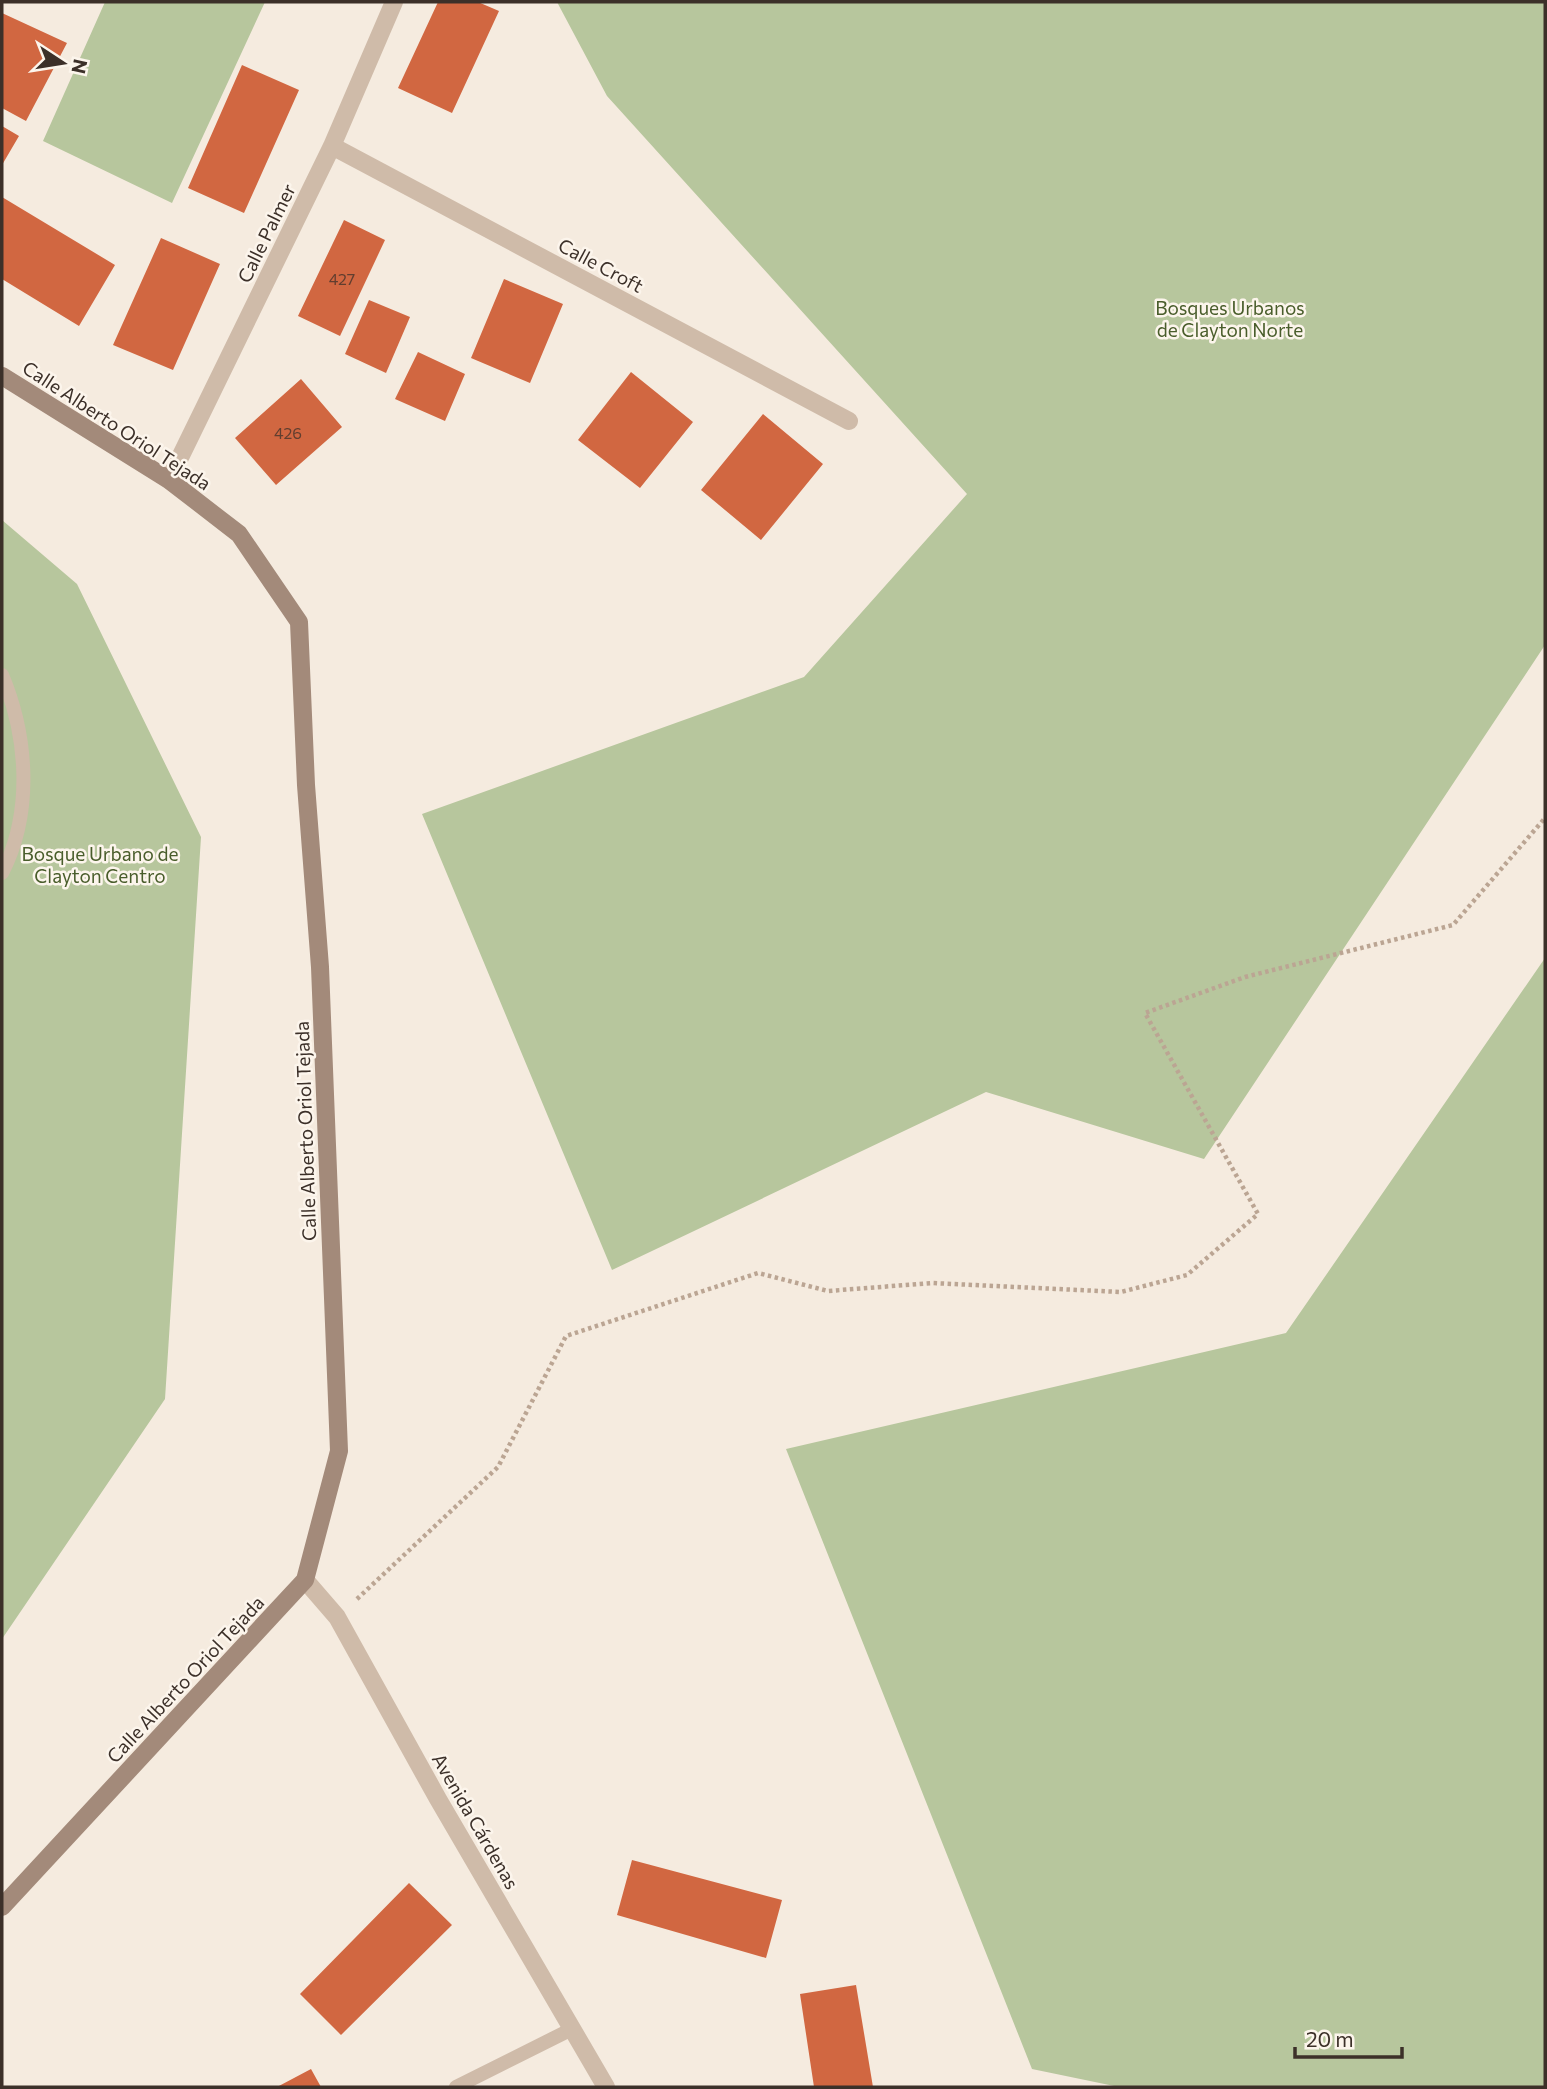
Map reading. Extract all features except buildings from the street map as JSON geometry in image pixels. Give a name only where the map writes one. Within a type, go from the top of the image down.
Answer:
[{"type":"street","name":"Calle Palmer","points":[[169,480],[332,146],[394,2]]},
{"type":"street","name":"Calle Croft","points":[[332,146],[849,421]]},
{"type":"street","name":"Calle Alberto Oriol Tejada","points":[[2,376],[169,480],[239,534],[299,622],[306,785],[320,967],[339,1451],[305,1580],[2,1907]]},
{"type":"street","name":"Avenida Cárdenas","points":[[305,1580],[337,1617],[438,1799],[606,2087]]},
{"type":"lane","points":[[2,675],[15,713],[23,763],[23,805],[18,834],[2,873]]},
{"type":"lane","points":[[456,2087],[572,2029]]},
{"type":"path","points":[[337,1617],[498,1467],[566,1336],[758,1273],[828,1290],[932,1283],[1121,1292],[1187,1275],[1258,1214],[1145,1013],[1245,977],[1453,925],[1545,818]]},
{"type":"green space","points":[[105,2],[265,2],[172,203],[43,141]]},
{"type":"green space","name":"Bosques Urbanos de Clayton Norte","points":[[557,2],[1545,2],[1545,645],[1204,1159],[986,1092],[612,1270],[422,814],[804,677],[967,494],[607,96]]},
{"type":"green space","name":"Bosque Urbano de Clayton Centro","points":[[2,520],[77,584],[201,837],[165,1399],[2,1639]]},
{"type":"green space","points":[[1545,958],[1545,2087],[1119,2087],[1032,2069],[786,1449],[1286,1333]]}]
